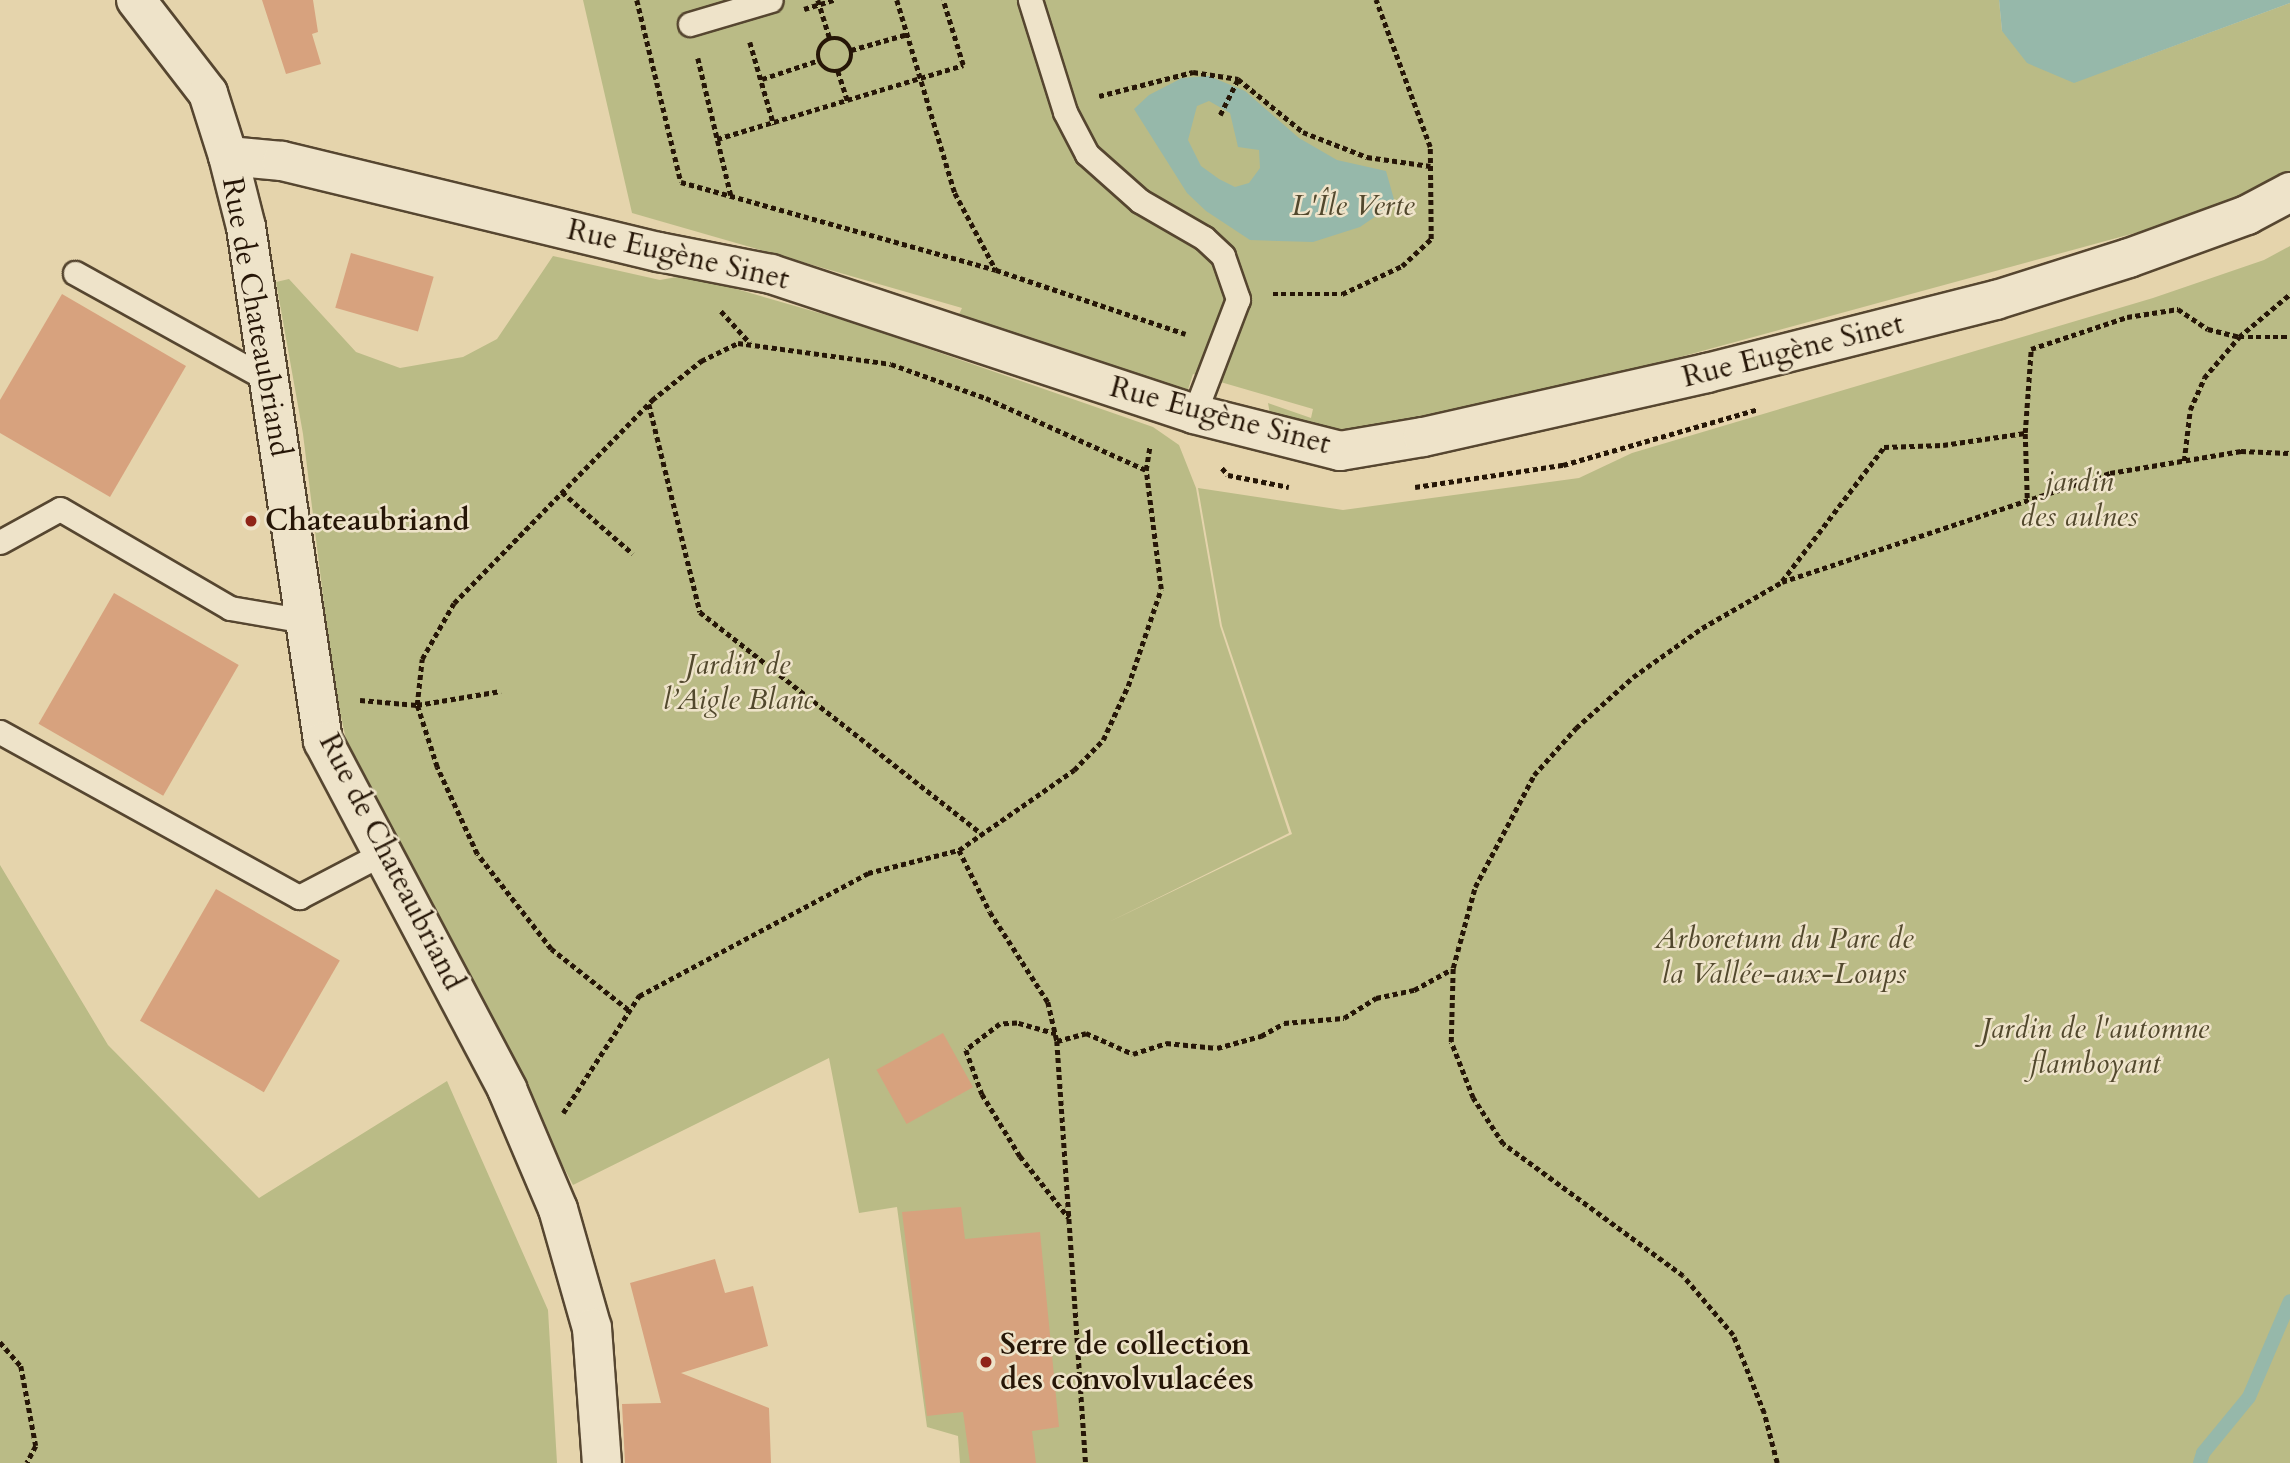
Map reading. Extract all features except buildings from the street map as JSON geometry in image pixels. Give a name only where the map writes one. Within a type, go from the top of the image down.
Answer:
[{"type":"street","name":"Rue de Chateaubriand","points":[[136,0],[208,93],[246,227],[323,741],[529,1135],[573,1252],[593,1328],[602,1463]]},
{"type":"street","name":"Rue Eugène Sinet","points":[[228,156],[282,161],[659,252],[771,274],[1186,412],[1340,451],[1423,437],[1707,373],[1996,300],[2129,258],[2247,215],[2290,192]]},
{"type":"lane","points":[[690,24],[772,0]]},
{"type":"lane","points":[[1030,0],[1063,105],[1087,154],[1140,201],[1203,238],[1223,256],[1238,299],[1220,345],[1186,412]]},
{"type":"lane","points":[[75,273],[269,380]]},
{"type":"lane","points":[[0,542],[60,509],[230,608],[305,621]]},
{"type":"lane","points":[[0,732],[299,897],[383,853]]},
{"type":"path","points":[[637,0],[681,182],[996,270],[1220,345]]},
{"type":"path","points":[[818,0],[831,39]]},
{"type":"path","points":[[897,0],[955,193],[996,270]]},
{"type":"path","points":[[717,139],[774,125],[962,65],[943,0]]},
{"type":"path","points":[[1238,299],[1275,294],[1342,294],[1402,266],[1431,239],[1430,147],[1376,0]]},
{"type":"path","points":[[690,24],[731,195]]},
{"type":"path","points":[[745,28],[774,125]]},
{"type":"path","points":[[851,50],[908,34]]},
{"type":"path","points":[[831,39],[845,41],[851,50],[851,61],[838,71],[829,71],[819,60],[822,45],[831,39]]},
{"type":"path","points":[[762,79],[819,60]]},
{"type":"path","points":[[838,71],[848,102]]},
{"type":"path","points":[[1063,105],[1193,72],[1238,79],[1303,132],[1367,157],[1430,166]]},
{"type":"path","points":[[1220,115],[1238,79]]},
{"type":"path","points":[[2184,461],[2190,410],[2204,378],[2239,337],[2290,294]]},
{"type":"path","points":[[2027,498],[2025,433],[2031,349],[2127,317],[2178,309],[2208,329],[2239,337],[2290,337]]},
{"type":"path","points":[[628,1010],[551,949],[477,854],[437,767],[418,705],[422,659],[454,603],[649,404],[701,361],[738,343],[891,364],[986,398],[1146,470]]},
{"type":"path","points":[[649,404],[700,612],[982,834]]},
{"type":"path","points":[[529,1135],[546,1132],[573,1102],[639,996],[868,873],[959,850],[1074,770],[1102,740],[1128,686],[1161,589],[1146,470],[1153,427],[1186,412]]},
{"type":"path","points":[[1782,582],[1884,447],[1942,445],[2025,433]]},
{"type":"path","points":[[1777,1463],[1764,1413],[1733,1335],[1683,1276],[1503,1144],[1474,1098],[1451,1042],[1453,968],[1475,887],[1534,775],[1576,728],[1633,677],[1702,628],[1782,582],[2027,498],[2110,473],[2241,451],[2290,453]]},
{"type":"path","points":[[562,492],[633,554]]},
{"type":"path","points":[[317,698],[418,705],[501,691]]},
{"type":"path","points":[[959,850],[990,912],[1048,1002],[1058,1041],[1086,1463]]},
{"type":"path","points":[[1058,1041],[1086,1032],[1133,1054],[1166,1043],[1217,1048],[1261,1036],[1284,1023],[1344,1018],[1376,998],[1414,990],[1453,968]]},
{"type":"path","points":[[1056,1034],[1017,1023],[1000,1024],[966,1050],[982,1094],[1020,1156],[1069,1218]]},
{"type":"path","points":[[0,1342],[21,1366],[36,1446],[27,1463]]},
{"type":"green space","name":"L'Île Verte","points":[[583,0],[1999,0],[2002,31],[2122,65],[2290,3],[2290,173],[2234,206],[1592,381],[1523,393],[1504,406],[1338,440],[1271,420],[1268,403],[1311,418],[1313,409],[1193,374],[1184,402],[955,323],[962,308],[632,213]]},
{"type":"green space","name":"Arboretum du Parc de la Vallée-aux-Loups","points":[[2290,246],[2290,1463],[960,1463],[958,1436],[927,1427],[897,1207],[859,1213],[829,1058],[573,1185],[349,753],[334,685],[303,434],[276,282],[289,279],[356,352],[400,368],[463,357],[497,339],[553,256],[660,280],[688,275],[854,323],[1153,427],[1179,445],[1196,488],[1220,626],[1289,833],[1109,922],[1292,834],[1222,626],[1198,488],[1343,510],[1579,478],[1632,453],[2153,298],[2264,260]]},
{"type":"green space","points":[[0,865],[108,1045],[259,1198],[447,1081],[548,1310],[557,1463],[0,1463]]},
{"type":"shaded area","points":[[1999,0],[2290,0],[2290,3],[2074,83],[2027,63],[2002,31]]},
{"type":"shaded area","points":[[1209,76],[1245,91],[1299,138],[1337,160],[1386,171],[1395,203],[1360,227],[1313,242],[1250,240],[1206,211],[1187,193],[1134,109],[1149,95],[1182,78]],"holes":[[[1209,101],[1230,113],[1238,147],[1259,150],[1260,168],[1249,183],[1235,187],[1201,166],[1188,140],[1197,106]]]},
{"type":"waterway","points":[[2200,1463],[2203,1453],[2249,1397],[2290,1301]]},
{"type":"place","name":"Chateaubriand","points":[[251,521]]},
{"type":"place","name":"Serre de collection des convolvulacées","points":[[986,1362]]},
{"type":"park label","name":"jardin des aulnes","points":[[2079,499]]},
{"type":"park label","name":"Jardin de l’Aigle Blanc","points":[[738,682]]},
{"type":"park label","name":"Jardin de l'automne flamboyant","points":[[2095,1046]]}]
